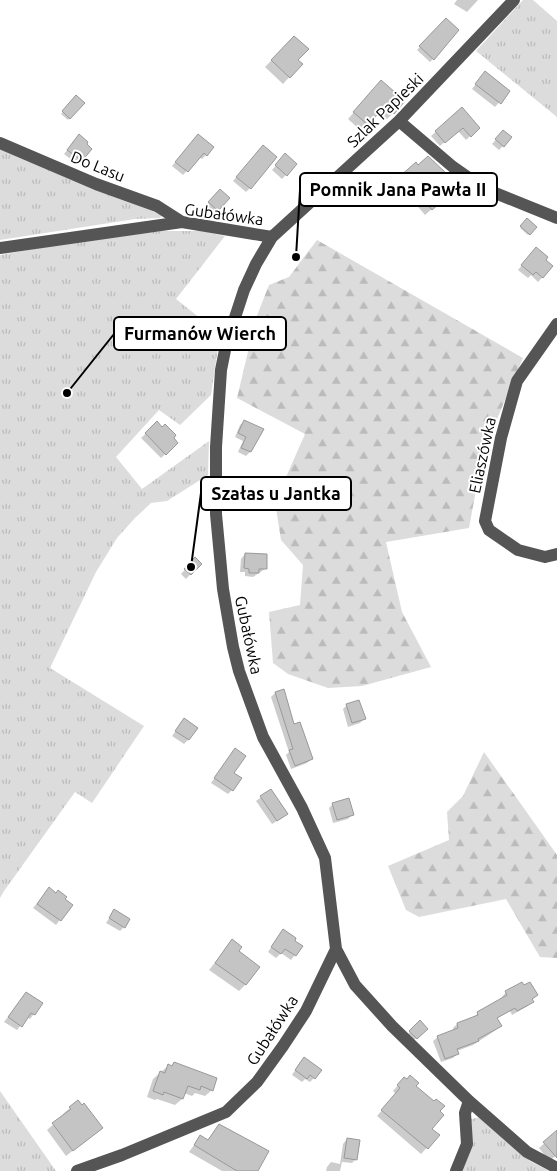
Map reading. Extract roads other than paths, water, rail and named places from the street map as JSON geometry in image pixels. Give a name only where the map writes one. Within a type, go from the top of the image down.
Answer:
[{"type":"street","name":"Szlak Papieski","points":[[272,237],[399,121],[514,0]]},
{"type":"street","points":[[399,121],[454,167],[483,188],[557,218]]},
{"type":"street","name":"Do Lasu","points":[[0,143],[96,184],[158,206],[182,222]]},
{"type":"street","name":"Gubałówka","points":[[0,248],[182,222],[272,237],[256,264],[244,290],[226,345],[221,370],[216,439],[216,514],[223,589],[239,672],[263,737],[302,808],[325,858],[336,949],[306,1011],[283,1046],[256,1082],[226,1112],[122,1155],[77,1171]]},
{"type":"street","name":"Eliaszówka","points":[[557,324],[517,381],[501,438],[485,522],[489,530],[518,550],[545,558],[557,554]]},
{"type":"street","points":[[336,949],[355,985],[392,1026],[469,1101],[527,1152],[557,1168]]},
{"type":"street","points":[[456,1171],[467,1144],[465,1114],[469,1101]]},
{"type":"place","name":"Pomnik Jana Pawła II","points":[[296,257]]},
{"type":"place","name":"Furmanów Wierch","points":[[67,393]]},
{"type":"place","name":"Szałas u Jantka","points":[[191,567]]}]
